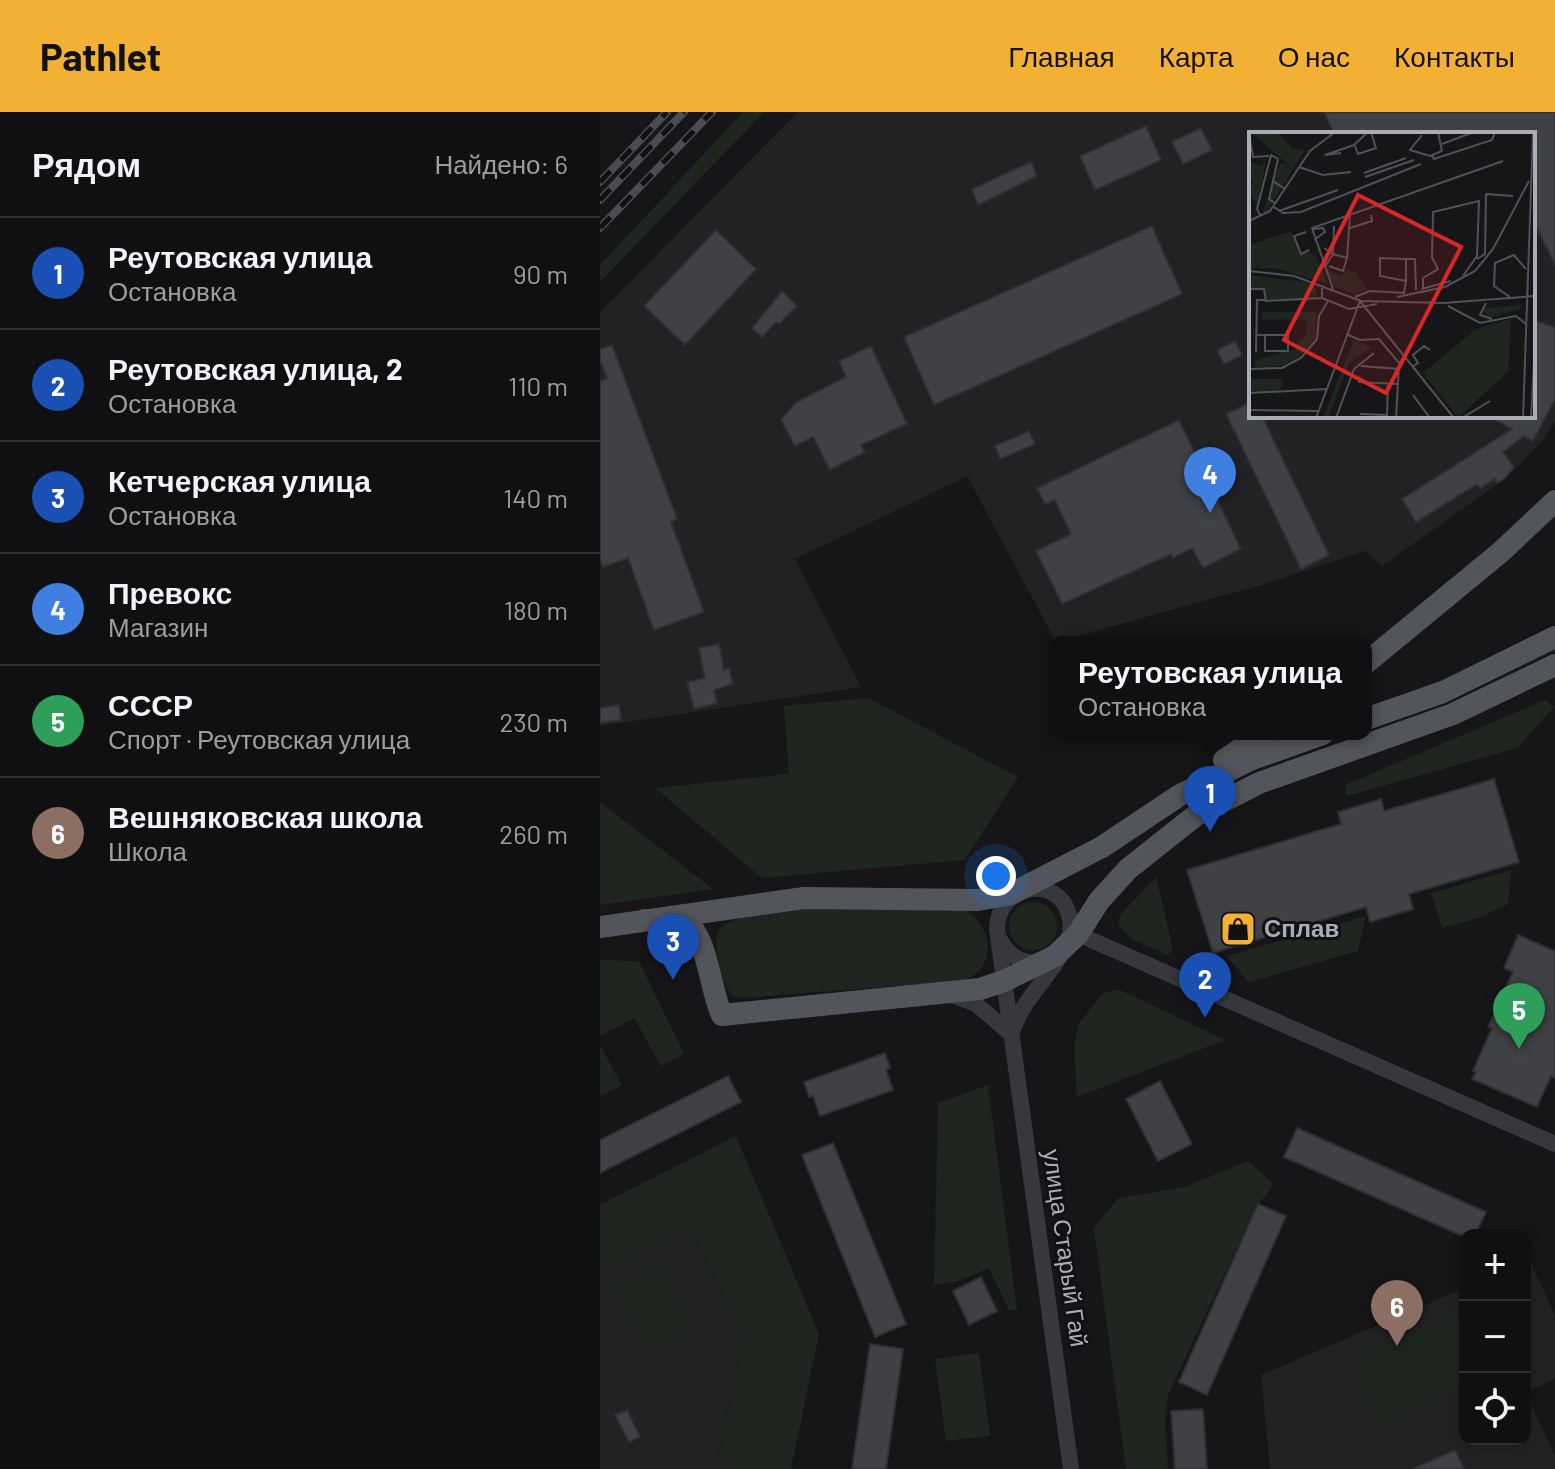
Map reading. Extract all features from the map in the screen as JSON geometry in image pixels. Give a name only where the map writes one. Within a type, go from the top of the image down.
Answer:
[{"type":"main road","points":[[1372,658],[1502,551],[1555,501]]},
{"type":"main road","points":[[1372,717],[1443,692],[1555,637]]},
{"type":"main road","points":[[645,920],[685,922],[696,934],[722,1015],[980,989],[1004,981],[1065,944],[1128,869],[1195,816],[1259,783],[1453,714],[1555,665]]},
{"type":"main road","points":[[600,927],[804,898],[978,900],[1022,891],[1102,847],[1255,740]]},
{"type":"main road","points":[[1180,795],[1250,760],[1306,740]]},
{"type":"main road","points":[[703,952],[703,938],[708,924],[719,914],[735,907]]},
{"type":"street","points":[[947,994],[976,1004],[1011,1034],[1024,1007],[1047,977],[1065,944],[1070,919],[1060,899],[1043,890],[1022,891],[1002,906],[997,929],[1001,944],[1011,955],[1026,962],[1065,944],[1555,1144]]},
{"type":"street","name":"улица Старый Гай","points":[[997,929],[1071,1469]]},
{"type":"shaded area","points":[[743,112],[764,112],[600,282],[600,265]]},
{"type":"shaded area","points":[[798,112],[1555,112],[1555,422],[1541,442],[1506,478],[1382,566],[1365,551],[1261,585],[1078,636],[1053,636],[967,476],[795,559],[861,687],[600,726],[600,312]]},
{"type":"shaded area","points":[[868,698],[1018,777],[965,860],[762,878],[655,788],[789,774],[784,706]]},
{"type":"shaded area","points":[[1545,700],[1554,707],[1517,748],[1347,796],[1345,785]]},
{"type":"shaded area","points":[[600,802],[713,889],[600,905]]},
{"type":"shaded area","points":[[1511,870],[1508,904],[1479,918],[1442,928],[1431,893]]},
{"type":"shaded area","points":[[1156,877],[1173,949],[1168,955],[1131,939],[1118,924],[1120,915]]},
{"type":"shaded area","points":[[1033,902],[1050,909],[1057,926],[1050,943],[1033,950],[1016,943],[1009,926],[1016,909]]},
{"type":"shaded area","points":[[806,909],[963,910],[974,916],[986,936],[986,959],[981,969],[959,981],[741,998],[733,996],[723,980],[717,951],[717,935],[722,927],[742,917]]},
{"type":"shaded area","points":[[1366,916],[1358,951],[1249,982],[1226,956]]},
{"type":"shaded area","points":[[600,960],[639,961],[684,1054],[661,1066],[634,1018],[600,1036]]},
{"type":"shaded area","points":[[1120,990],[1225,1040],[1077,1097],[1074,1045],[1079,1023],[1103,993]]},
{"type":"shaded area","points":[[600,1045],[622,1085],[600,1096]]},
{"type":"shaded area","points":[[988,1085],[1017,1310],[1009,1310],[989,1268],[959,1281],[934,1285],[938,1103]]},
{"type":"shaded area","points":[[736,1136],[819,1334],[791,1469],[716,1469],[742,1336],[690,1229],[600,1272],[600,1205]]},
{"type":"shaded area","points":[[1248,1161],[1274,1184],[1255,1209],[1168,1395],[1165,1420],[1168,1469],[1126,1469],[1094,1228],[1118,1198],[1185,1187]]},
{"type":"shaded area","points":[[690,1229],[742,1336],[716,1469],[600,1469],[600,1272]]},
{"type":"shaded area","points":[[1531,1262],[1555,1316],[1555,1379],[1531,1390]]},
{"type":"shaded area","points":[[659,1263],[692,1330],[645,1353],[613,1286]]},
{"type":"shaded area","points":[[1459,1291],[1459,1445],[1531,1445],[1531,1403],[1555,1456],[1555,1469],[1270,1469],[1261,1375]]},
{"type":"shaded area","points":[[1459,1312],[1459,1391],[1379,1425],[1351,1359]]},
{"type":"shaded area","points":[[979,1353],[990,1436],[946,1441],[935,1359]]},
{"type":"building","points":[[1324,112],[1555,112],[1555,265],[1535,224],[1535,132],[1333,132]]},
{"type":"building","points":[[1146,126],[1161,160],[1095,190],[1080,156]]},
{"type":"building","points":[[1201,128],[1212,150],[1183,164],[1172,142]]},
{"type":"building","points":[[1031,162],[1037,176],[978,205],[972,189]]},
{"type":"building","points":[[1152,226],[1182,294],[934,405],[904,337]]},
{"type":"building","points":[[716,230],[756,269],[685,345],[644,306]]},
{"type":"building","points":[[782,291],[797,306],[762,337],[752,328]]},
{"type":"building","points":[[1535,321],[1555,327],[1555,399],[1533,441],[1524,436],[1503,452],[1514,467],[1505,478],[1497,483],[1495,479],[1480,488],[1477,484],[1416,522],[1402,499],[1512,429],[1492,418],[1535,418]]},
{"type":"building","points":[[1235,341],[1242,355],[1224,364],[1217,350]]},
{"type":"building","points":[[612,345],[677,519],[671,522],[704,612],[654,630],[628,558],[603,567],[600,560],[600,381],[607,378],[600,361],[600,349]]},
{"type":"building","points":[[871,346],[907,424],[861,445],[865,452],[830,470],[813,437],[795,446],[781,420],[795,403],[846,377],[839,361]]},
{"type":"building","points":[[1249,403],[1249,418],[1263,418],[1329,555],[1301,569],[1226,414]]},
{"type":"building","points":[[1179,420],[1241,549],[1203,568],[1192,548],[1173,558],[1171,554],[1062,604],[1036,551],[1071,534],[1055,500],[1045,504],[1037,488]]},
{"type":"building","points":[[1029,431],[1035,444],[1000,459],[995,446]]},
{"type":"building","points":[[719,644],[724,670],[729,668],[733,684],[714,690],[717,703],[694,709],[687,682],[705,678],[699,648]]},
{"type":"building","points":[[619,705],[621,720],[600,723],[600,708]]},
{"type":"building","points":[[1494,779],[1519,862],[1409,894],[1413,909],[1370,922],[1366,907],[1213,953],[1187,870],[1341,824],[1338,812],[1381,799],[1384,811]]},
{"type":"building","points":[[1518,935],[1555,951],[1555,1078],[1551,1076],[1537,1107],[1472,1079],[1492,1028],[1488,1027],[1513,972],[1504,968]]},
{"type":"building","points":[[885,1053],[890,1068],[886,1070],[893,1090],[820,1116],[804,1082]]},
{"type":"building","points":[[728,1076],[741,1102],[600,1173],[600,1140]]},
{"type":"building","points":[[1160,1081],[1192,1144],[1158,1161],[1126,1099]]},
{"type":"building","points":[[1297,1128],[1486,1212],[1478,1229],[1459,1229],[1459,1235],[1284,1157]]},
{"type":"building","points":[[833,1143],[906,1324],[875,1337],[802,1155]]},
{"type":"building","points":[[1258,1204],[1286,1216],[1207,1395],[1179,1382]]},
{"type":"building","points":[[981,1277],[997,1311],[969,1325],[953,1291]]},
{"type":"building","points":[[870,1344],[903,1349],[886,1469],[852,1469]]},
{"type":"building","points":[[1203,1409],[1207,1469],[1175,1469],[1171,1411]]},
{"type":"building","points":[[627,1410],[640,1437],[629,1442],[615,1415]]},
{"type":"building","points":[[1455,1450],[1464,1469],[1413,1469]]},
{"type":"railway","points":[[600,182],[667,112]]},
{"type":"railway","points":[[600,200],[684,112]]},
{"type":"railway","points":[[600,228],[712,112]]},
{"type":"place","name":"Превокс","points":[[1210,513]]},
{"type":"place","name":"Реутовская улица","points":[[1210,832]]},
{"type":"place","name":"Сплав","points":[[1238,929]]},
{"type":"place","name":"Кетчерская улица","points":[[673,980]]},
{"type":"place","name":"Реутовская улица, 2","points":[[1205,1018]]},
{"type":"place","name":"СССР","points":[[1519,1049]]},
{"type":"place","name":"Вешняковская школа","points":[[1397,1346]]}]
